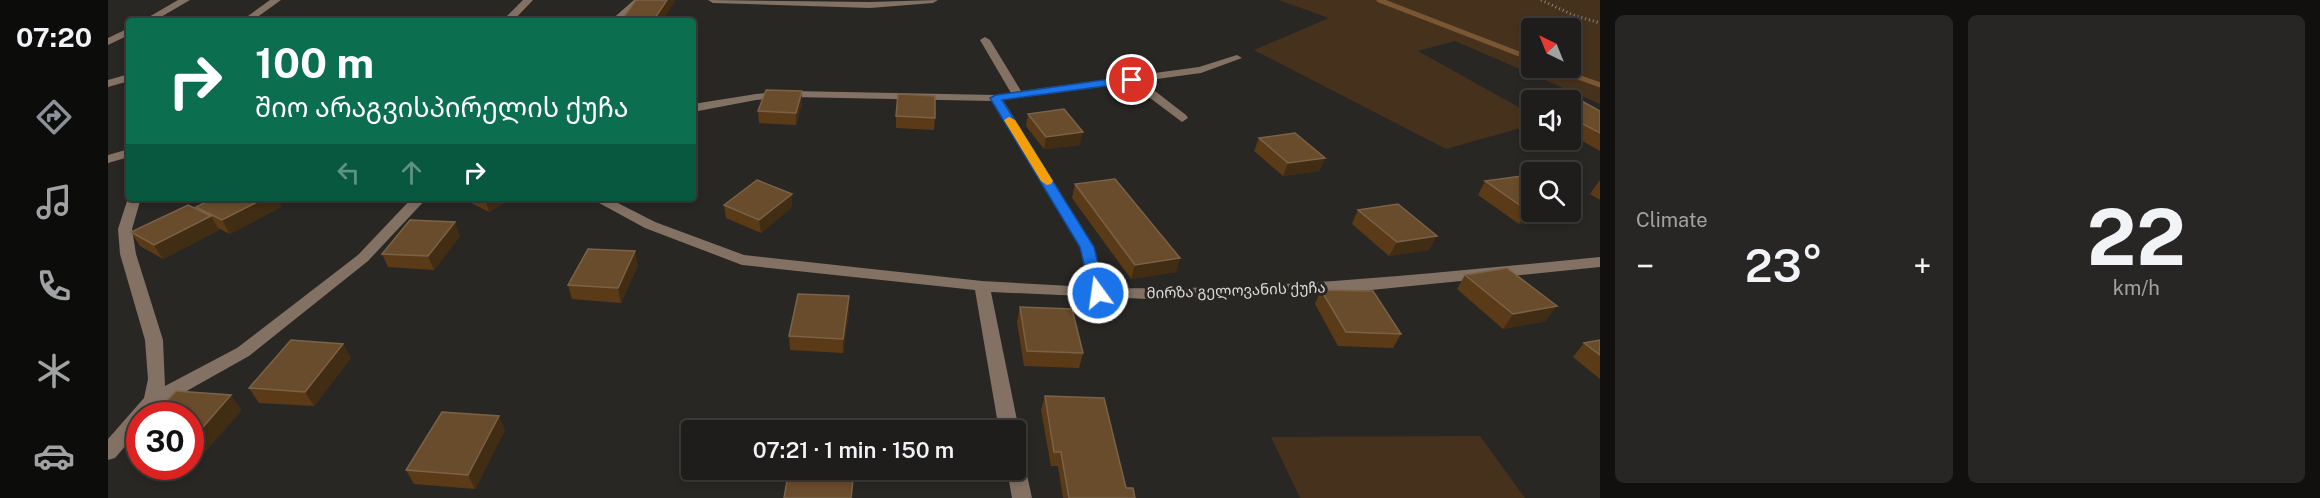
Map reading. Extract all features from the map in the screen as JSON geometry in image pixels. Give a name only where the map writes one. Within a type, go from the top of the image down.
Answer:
[{"type":"street","points":[[152,18],[185,0]]},
{"type":"street","points":[[250,18],[276,0]]},
{"type":"street","points":[[510,18],[528,0]]},
{"type":"street","points":[[619,18],[640,0]]},
{"type":"street","points":[[713,0],[870,5],[933,0]]},
{"type":"street","points":[[108,42],[126,33]]},
{"type":"street","points":[[985,40],[1018,95]]},
{"type":"street","points":[[108,42],[126,44]]},
{"type":"street","points":[[696,107],[792,93],[996,98],[1201,70],[1237,58]]},
{"type":"street","points":[[108,84],[126,78]]},
{"type":"street","points":[[1132,80],[1182,118]]},
{"type":"street","points":[[996,98],[1087,247],[1098,293]]},
{"type":"street","points":[[108,159],[126,154]]},
{"type":"street","points":[[133,201],[125,229],[132,242],[154,340],[157,379],[153,401]]},
{"type":"street","points":[[153,401],[243,352],[363,258],[417,201]]},
{"type":"street","name":"მირზა გელოვანის ქუჩა","points":[[603,201],[650,225],[742,260],[982,286],[1148,294],[1371,285],[1600,262]]},
{"type":"street","points":[[982,286],[1008,420]]},
{"type":"street","points":[[108,452],[126,432]]},
{"type":"street","points":[[1019,480],[1022,498]]},
{"type":"path","points":[[1541,0],[1573,15],[1600,23]]},
{"type":"shaded area","points":[[1279,0],[1600,0],[1600,104],[1581,96],[1581,90],[1568,90],[1540,78],[1581,78],[1581,18],[1521,18],[1521,70],[1455,41],[1418,51],[1521,108],[1521,128],[1446,149],[1254,50],[1329,18]]},
{"type":"shaded area","points":[[1480,436],[1525,498],[1300,498],[1271,437]]},
{"type":"building","points":[[636,0],[667,0],[655,18],[623,18]]},
{"type":"building","points":[[766,90],[802,91],[796,113],[758,111]]},
{"type":"building","points":[[898,94],[935,96],[935,118],[896,116]]},
{"type":"building","points":[[1581,101],[1600,111],[1600,133],[1581,123]]},
{"type":"building","points":[[1064,109],[1083,132],[1046,137],[1028,114]]},
{"type":"building","points":[[1295,133],[1325,158],[1288,163],[1259,138]]},
{"type":"building","points":[[1521,176],[1521,206],[1485,181]]},
{"type":"building","points":[[1115,179],[1180,258],[1135,265],[1075,184]]},
{"type":"building","points":[[757,180],[792,194],[759,220],[724,205]]},
{"type":"building","points":[[208,201],[259,201],[222,220],[196,207]]},
{"type":"building","points":[[1398,204],[1437,236],[1397,242],[1358,210]]},
{"type":"building","points":[[188,205],[211,216],[154,245],[131,232]]},
{"type":"building","points":[[410,220],[455,222],[428,256],[382,254]]},
{"type":"building","points":[[588,249],[635,251],[618,288],[568,285]]},
{"type":"building","points":[[1507,268],[1557,306],[1513,314],[1465,275]]},
{"type":"building","points":[[1321,290],[1373,291],[1401,334],[1346,332]]},
{"type":"building","points":[[798,294],[849,296],[843,339],[789,336]]},
{"type":"building","points":[[1020,307],[1072,309],[1083,353],[1027,351]]},
{"type":"building","points":[[291,340],[343,344],[305,392],[249,388]]},
{"type":"building","points":[[1600,340],[1600,355],[1584,343]]},
{"type":"building","points":[[176,391],[231,395],[204,426],[204,402],[166,402]]},
{"type":"building","points":[[1045,396],[1104,398],[1126,488],[1133,488],[1135,498],[1069,498],[1061,452],[1054,452]]},
{"type":"building","points":[[442,412],[499,416],[468,475],[406,470]]},
{"type":"building","points":[[787,480],[853,480],[851,498],[784,498]]},
{"type":"waterway","points":[[1379,0],[1521,55]]},
{"type":"waterway","points":[[1581,78],[1600,85]]},
{"type":"slow traffic","points":[[1009,120],[1047,181]]},
{"type":"route","points":[[1098,293],[1087,247],[996,98],[1132,80]]}]
